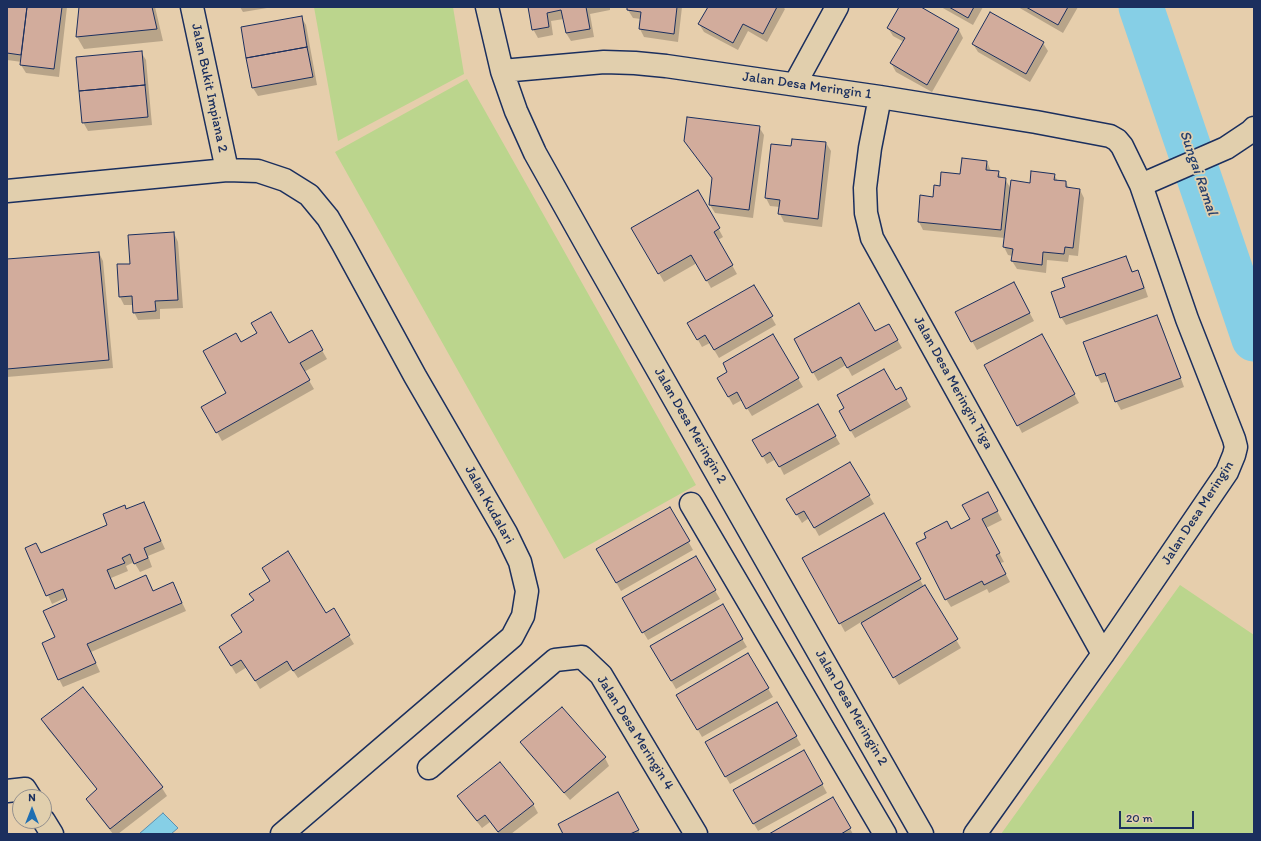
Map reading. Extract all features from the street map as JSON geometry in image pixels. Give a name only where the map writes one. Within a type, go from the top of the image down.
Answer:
[{"type":"street","name":"Jalan Bukit Impiana 2","points":[[192,7],[227,170]]},
{"type":"street","name":"Jalan Desa Meringin 2","points":[[487,7],[502,71],[516,111],[535,153],[922,834]]},
{"type":"street","points":[[795,84],[837,7]]},
{"type":"street","name":"Jalan Desa Meringin 1","points":[[502,71],[566,64],[604,62],[666,66],[880,97],[1036,122],[1110,136]]},
{"type":"street","name":"Jalan Desa Meringin Tiga","points":[[880,97],[870,148],[865,188],[866,213],[872,238],[1103,654]]},
{"type":"street","points":[[1141,185],[1226,148],[1254,128]]},
{"type":"street","name":"Jalan Desa Meringin","points":[[975,834],[1103,654],[1232,464],[1236,447],[1187,319],[1141,185],[1122,146],[1117,140],[1110,136]]},
{"type":"street","name":"Jalan Kudalari","points":[[7,192],[227,170],[258,171],[285,180],[309,195],[328,218],[415,376],[506,533],[520,562],[527,591],[523,616],[512,637],[282,834]]},
{"type":"street","points":[[691,504],[885,834]]},
{"type":"street","name":"Jalan Desa Meringin 4","points":[[429,768],[555,660],[582,657],[601,675],[696,834]]},
{"type":"green space","points":[[314,7],[453,7],[464,74],[338,141]]},
{"type":"green space","points":[[467,79],[696,485],[564,559],[335,152]]},
{"type":"green space","points":[[1180,585],[1254,635],[1254,834],[1001,834]]},
{"type":"water","points":[[163,813],[178,828],[171,834],[139,834]]},
{"type":"building","points":[[7,7],[27,7],[21,55],[7,53]]},
{"type":"building","points":[[27,7],[62,7],[54,69],[20,65]]},
{"type":"building","points":[[79,7],[152,7],[157,29],[76,37]]},
{"type":"building","points":[[528,7],[586,7],[590,29],[566,33],[561,10],[547,13],[549,27],[532,30]]},
{"type":"building","points":[[627,7],[677,7],[674,34],[639,29],[641,12],[627,10]]},
{"type":"building","points":[[708,7],[777,7],[763,34],[743,24],[733,43],[698,24]]},
{"type":"building","points":[[899,7],[921,7],[959,29],[927,85],[890,63],[905,38],[887,28]]},
{"type":"building","points":[[949,7],[974,7],[968,18]]},
{"type":"building","points":[[1026,7],[1068,7],[1058,25]]},
{"type":"building","points":[[990,12],[1044,42],[1026,74],[972,44]]},
{"type":"building","points":[[302,16],[307,47],[246,58],[241,27]]},
{"type":"building","points":[[307,47],[313,77],[252,88],[246,58]]},
{"type":"building","points":[[142,51],[145,85],[79,91],[76,57]]},
{"type":"building","points":[[145,85],[148,117],[82,123],[79,91]]},
{"type":"building","points":[[687,117],[760,126],[749,210],[709,205],[712,178],[684,141]]},
{"type":"building","points":[[792,139],[826,142],[818,219],[778,214],[780,200],[765,198],[771,144],[791,146]]},
{"type":"building","points":[[962,158],[987,161],[986,170],[999,171],[998,177],[1006,178],[1001,230],[918,222],[920,195],[933,197],[934,185],[940,186],[941,172],[960,174]]},
{"type":"building","points":[[1031,171],[1055,174],[1054,180],[1066,181],[1066,187],[1080,189],[1073,248],[1065,247],[1064,254],[1043,252],[1042,265],[1011,261],[1013,249],[1003,247],[1011,180],[1030,183]]},
{"type":"building","points":[[698,190],[720,228],[714,232],[733,265],[706,281],[691,255],[658,274],[631,228]]},
{"type":"building","points":[[174,232],[178,300],[155,301],[156,311],[133,313],[132,296],[119,297],[117,264],[130,264],[128,235]]},
{"type":"building","points":[[99,252],[109,360],[7,369],[7,259]]},
{"type":"building","points":[[1126,256],[1132,272],[1138,270],[1144,288],[1060,318],[1051,292],[1065,287],[1062,278]]},
{"type":"building","points":[[1014,282],[1030,313],[971,342],[955,312]]},
{"type":"building","points":[[754,285],[773,316],[714,350],[705,335],[697,340],[687,323]]},
{"type":"building","points":[[859,303],[875,331],[889,324],[898,340],[847,368],[841,357],[812,373],[794,339]]},
{"type":"building","points":[[271,312],[289,343],[312,330],[323,350],[300,363],[310,380],[216,433],[201,407],[226,393],[203,351],[236,333],[241,342],[257,333],[251,323]]},
{"type":"building","points":[[1157,315],[1181,378],[1115,402],[1105,373],[1096,376],[1083,342]]},
{"type":"building","points":[[773,334],[799,378],[746,409],[737,392],[728,397],[717,378],[727,372],[723,363]]},
{"type":"building","points":[[1042,334],[1075,394],[1017,426],[984,365]]},
{"type":"building","points":[[884,369],[896,390],[901,387],[907,399],[850,431],[839,411],[844,408],[837,395]]},
{"type":"building","points":[[818,404],[836,436],[779,467],[770,452],[762,457],[752,440]]},
{"type":"building","points":[[850,462],[870,495],[814,528],[804,511],[796,515],[786,499]]},
{"type":"building","points":[[988,492],[998,511],[982,519],[1000,553],[996,555],[1006,574],[984,585],[982,581],[945,600],[916,543],[926,538],[924,533],[947,521],[951,529],[970,519],[962,505]]},
{"type":"building","points":[[144,502],[161,541],[144,548],[148,558],[134,564],[130,554],[122,558],[125,563],[107,570],[115,589],[146,575],[153,591],[173,582],[182,603],[87,644],[96,663],[58,680],[42,643],[55,637],[43,611],[67,600],[63,589],[46,596],[25,548],[36,543],[41,553],[107,525],[103,514],[125,505],[126,509]]},
{"type":"building","points":[[670,507],[690,541],[616,583],[596,549]]},
{"type":"building","points":[[884,513],[921,579],[839,624],[802,558]]},
{"type":"building","points":[[288,551],[326,613],[334,608],[350,635],[293,671],[287,661],[255,681],[241,660],[231,666],[219,647],[242,632],[231,615],[254,600],[249,594],[270,581],[262,568]]},
{"type":"building","points":[[696,556],[716,590],[642,633],[622,598]]},
{"type":"building","points":[[925,585],[958,639],[893,678],[861,623]]},
{"type":"building","points":[[723,604],[743,639],[671,681],[650,646]]},
{"type":"building","points":[[748,653],[769,688],[697,730],[676,695]]},
{"type":"building","points":[[83,687],[163,787],[110,829],[86,799],[97,789],[41,719]]},
{"type":"building","points":[[777,702],[797,736],[725,777],[705,742]]},
{"type":"building","points":[[562,707],[606,757],[564,793],[520,742]]},
{"type":"building","points":[[804,750],[823,784],[753,824],[733,790]]},
{"type":"building","points":[[500,762],[534,804],[498,832],[485,815],[477,821],[457,796]]},
{"type":"building","points":[[618,792],[639,830],[630,834],[563,834],[558,824]]},
{"type":"building","points":[[833,797],[851,828],[841,834],[769,834]]},
{"type":"waterway","name":"Sungai Ramal","points":[[1141,7],[1254,339]]}]
